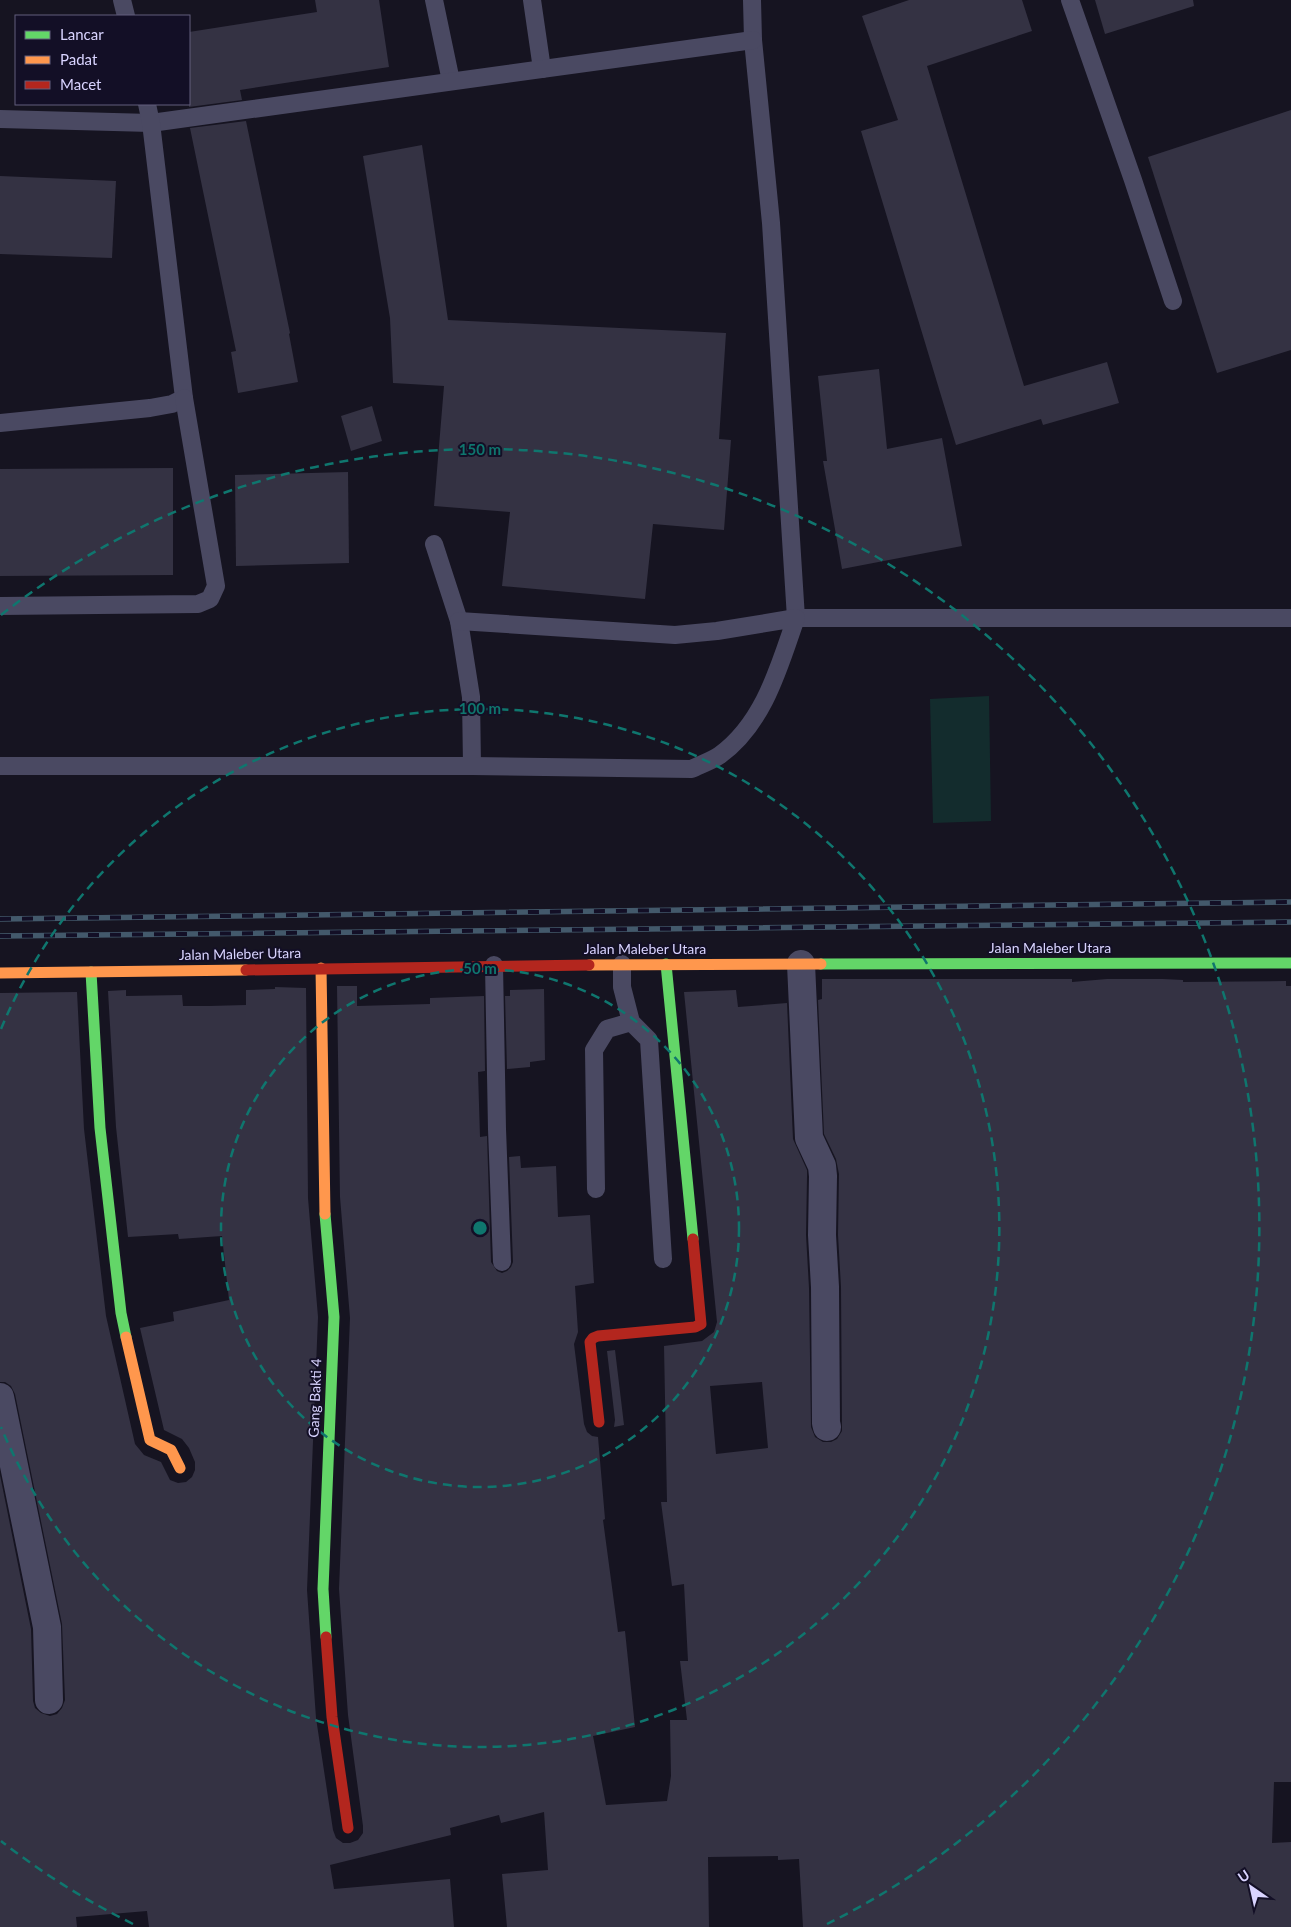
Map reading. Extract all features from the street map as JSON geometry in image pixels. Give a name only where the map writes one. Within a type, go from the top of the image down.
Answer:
[{"type":"street","name":"Jalan Maleber Utara","points":[[0,973],[622,964],[1291,963]]},
{"type":"street","points":[[599,1422],[590,1342],[593,1338],[695,1327],[701,1324],[666,964]]},
{"type":"street","points":[[801,964],[809,1138],[822,1166],[823,1176],[822,1235],[825,1287],[827,1427]]},
{"type":"street","name":"Gang Bakti 4","points":[[321,968],[324,1198],[334,1317],[323,1589],[332,1717],[348,1828]]},
{"type":"street","points":[[91,972],[100,1128],[121,1313],[150,1440],[154,1444],[169,1448],[174,1452],[180,1468]]},
{"type":"street","points":[[0,1397],[47,1627],[50,1700]]},
{"type":"lane","points":[[122,0],[126,15]]},
{"type":"lane","points":[[434,0],[452,81]]},
{"type":"lane","points":[[532,0],[542,69]]},
{"type":"lane","points":[[0,766],[472,766],[692,769],[719,756],[748,729],[774,681],[796,618],[771,233],[753,40],[752,0]]},
{"type":"lane","points":[[1070,0],[1173,301]]},
{"type":"lane","points":[[0,119],[151,123],[753,40]]},
{"type":"lane","points":[[0,606],[198,604],[210,599],[216,586],[184,398],[151,123],[147,105]]},
{"type":"lane","points":[[0,423],[150,408],[172,404],[184,398]]},
{"type":"lane","points":[[434,544],[459,621],[471,697],[472,766]]},
{"type":"lane","points":[[459,621],[676,635],[796,618],[1291,618]]},
{"type":"lane","points":[[622,964],[622,987],[631,1022],[649,1040],[663,1259]]},
{"type":"lane","points":[[494,965],[502,1262]]},
{"type":"lane","points":[[596,1189],[594,1050],[607,1029],[631,1022]]},
{"type":"green space","points":[[989,696],[991,821],[933,823],[930,699]]},
{"type":"building","points":[[315,0],[379,0],[389,67],[240,90],[242,100],[189,107],[190,32],[317,12]]},
{"type":"building","points":[[909,0],[1022,0],[1032,31],[927,66],[1024,386],[1107,362],[1119,403],[1043,425],[1041,419],[956,445],[861,131],[898,120],[862,16]]},
{"type":"building","points":[[1095,0],[1193,0],[1194,6],[1105,34]]},
{"type":"building","points":[[1291,110],[1291,350],[1217,373],[1148,157]]},
{"type":"building","points":[[246,121],[290,333],[298,382],[238,393],[231,352],[236,351],[190,128]]},
{"type":"building","points":[[422,145],[448,320],[726,333],[719,439],[731,440],[724,530],[653,524],[645,599],[502,586],[510,512],[434,506],[444,386],[393,383],[390,318],[363,156]]},
{"type":"building","points":[[0,176],[116,181],[112,258],[0,254]]},
{"type":"building","points":[[879,369],[887,449],[942,438],[962,546],[842,569],[823,461],[827,461],[818,376]]},
{"type":"building","points":[[372,406],[382,441],[351,451],[341,416]]},
{"type":"building","points":[[173,468],[173,575],[0,576],[0,469]]},
{"type":"building","points":[[348,472],[349,563],[236,566],[235,475]]},
{"type":"building","points":[[822,979],[1072,979],[1072,982],[1107,979],[1163,979],[1183,980],[1183,982],[1286,981],[1286,986],[1291,986],[1291,1782],[1274,1782],[1272,1843],[1291,1842],[1291,1927],[803,1927],[799,1859],[778,1860],[778,1856],[708,1857],[709,1927],[507,1927],[502,1874],[548,1870],[544,1812],[501,1823],[499,1815],[450,1828],[451,1835],[330,1865],[334,1889],[450,1879],[454,1927],[149,1927],[147,1911],[76,1917],[77,1927],[0,1927],[0,1475],[31,1629],[33,1701],[35,1708],[41,1713],[50,1716],[57,1714],[65,1700],[62,1624],[15,1394],[11,1386],[5,1382],[0,1382],[0,993],[77,992],[84,1129],[106,1316],[135,1444],[144,1455],[161,1462],[170,1480],[178,1483],[186,1482],[192,1477],[195,1470],[195,1462],[189,1448],[182,1439],[164,1430],[140,1328],[174,1321],[173,1312],[229,1300],[222,1236],[179,1239],[178,1234],[128,1237],[116,1127],[108,991],[126,990],[126,996],[182,995],[183,1006],[209,1006],[246,1005],[246,990],[275,989],[275,987],[306,988],[308,1198],[318,1317],[307,1590],[316,1718],[333,1830],[336,1838],[343,1843],[358,1840],[363,1833],[363,1826],[348,1715],[339,1589],[350,1318],[340,1197],[337,986],[357,986],[357,1006],[430,1004],[430,998],[484,996],[485,1071],[478,1072],[480,1137],[487,1136],[491,1262],[497,1271],[502,1273],[507,1271],[513,1262],[509,1157],[520,1156],[521,1168],[556,1166],[558,1217],[590,1215],[594,1283],[575,1286],[578,1332],[574,1344],[584,1424],[587,1432],[592,1436],[598,1437],[605,1519],[603,1520],[618,1632],[625,1631],[635,1727],[593,1736],[606,1805],[667,1801],[671,1776],[670,1720],[687,1720],[680,1661],[688,1661],[684,1584],[672,1586],[661,1502],[667,1502],[664,1346],[702,1341],[714,1332],[717,1322],[684,992],[736,990],[738,1007],[787,1003],[793,1139],[807,1170],[806,1235],[809,1288],[811,1427],[815,1437],[823,1442],[831,1442],[837,1439],[842,1431],[841,1287],[838,1235],[839,1174],[836,1159],[824,1134],[818,1000],[822,999]],"holes":[[[762,1382],[768,1448],[716,1454],[710,1386]]]},
{"type":"building","points":[[544,989],[545,1060],[530,1062],[530,1067],[507,1069],[505,996],[510,996],[510,990]]},
{"type":"building","points":[[615,1350],[624,1425],[614,1427],[615,1420],[607,1351]]},
{"type":"railway","points":[[0,919],[1291,902]]},
{"type":"railway","points":[[0,936],[1291,922]]},
{"type":"traffic: fast","points":[[821,964],[1291,963]]},
{"type":"traffic: fast","points":[[666,964],[693,1239]]},
{"type":"traffic: fast","points":[[91,972],[100,1128],[121,1313],[126,1337]]},
{"type":"traffic: fast","points":[[325,1214],[334,1317],[323,1589],[326,1637]]},
{"type":"traffic: slow","points":[[589,965],[821,964]]},
{"type":"traffic: slow","points":[[321,968],[325,1214]]},
{"type":"traffic: slow","points":[[0,973],[246,970]]},
{"type":"traffic: slow","points":[[126,1337],[150,1440],[171,1450],[180,1468]]},
{"type":"traffic: jam","points":[[246,970],[589,965]]},
{"type":"traffic: jam","points":[[599,1422],[590,1342],[593,1338],[695,1327],[701,1324],[693,1239]]},
{"type":"traffic: jam","points":[[326,1637],[332,1717],[348,1828]]}]
